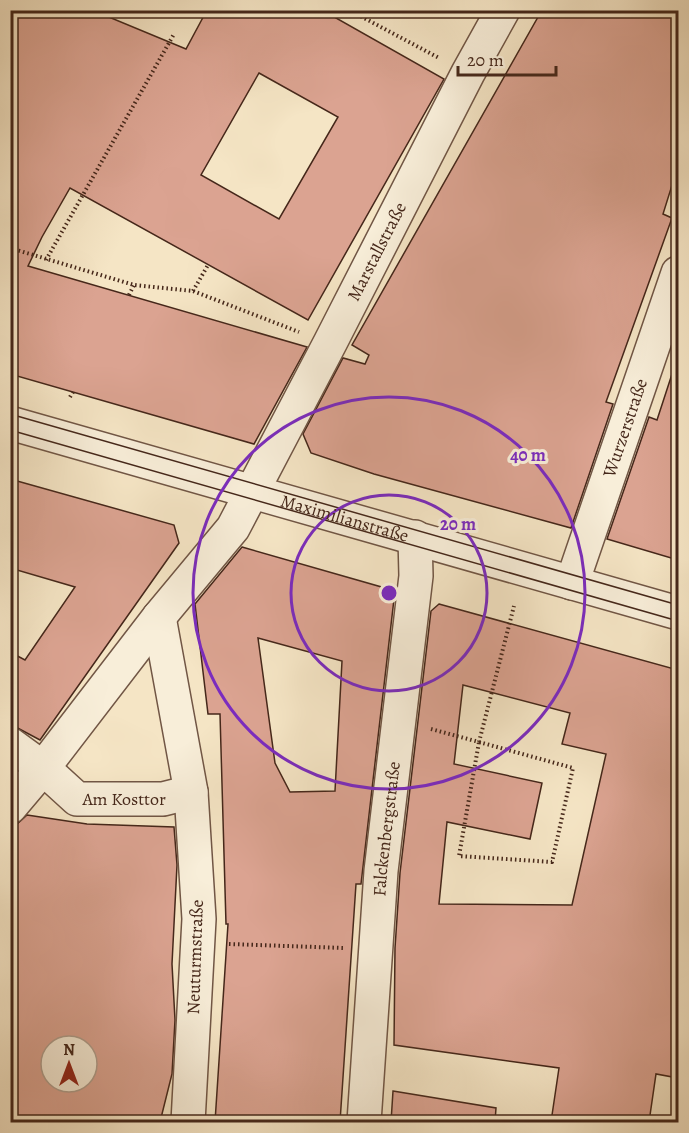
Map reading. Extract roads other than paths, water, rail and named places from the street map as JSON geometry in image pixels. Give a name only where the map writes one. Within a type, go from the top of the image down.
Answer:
[{"type":"street","name":"Marstallstraße","points":[[252,491],[502,10]]},
{"type":"street","name":"Wurzerstraße","points":[[572,583],[678,273]]},
{"type":"street","name":"Maximilianstraße","points":[[10,423],[678,614]]},
{"type":"street","points":[[10,807],[43,768],[159,617],[233,528],[252,491]]},
{"type":"street","name":"Falckenbergstraße","points":[[364,1122],[381,871],[416,576],[415,537]]},
{"type":"street","name":"Am Kosttor","points":[[10,744],[43,768],[77,799],[163,799],[191,792],[159,617]]},
{"type":"street","name":"Neuturmstraße","points":[[188,1122],[199,919],[191,792]]},
{"type":"tram line","points":[[10,414],[678,605]]},
{"type":"tram line","points":[[10,430],[678,621]]}]
